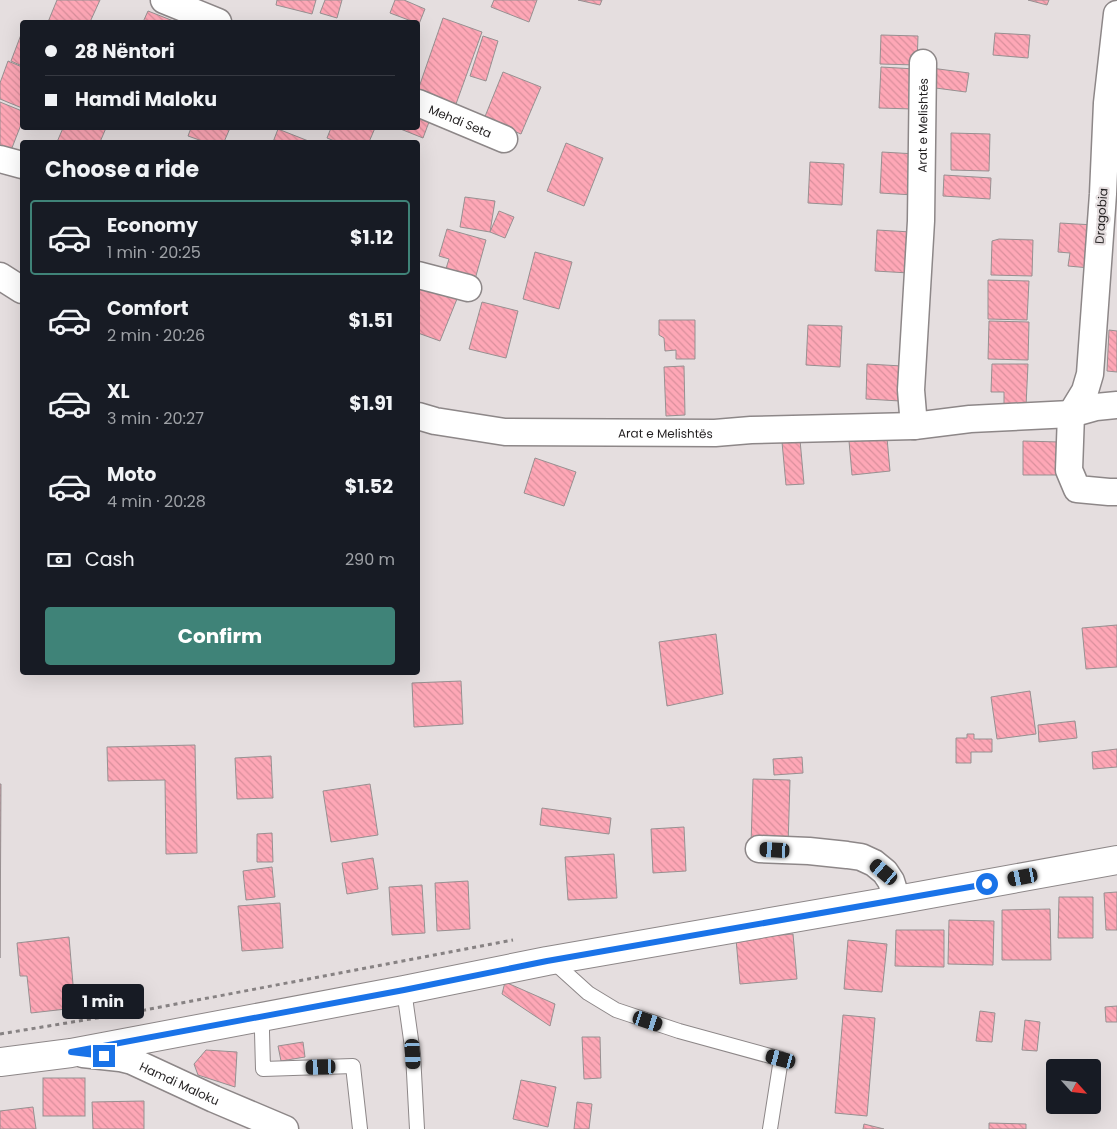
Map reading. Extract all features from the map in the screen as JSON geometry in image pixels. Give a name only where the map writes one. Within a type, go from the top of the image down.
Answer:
[{"type":"main road","points":[[0,1062],[71,1052],[404,990],[547,961],[1117,860]]},
{"type":"street","points":[[164,0],[213,20]]},
{"type":"street","name":"Dragobia","points":[[1071,414],[1085,391],[1090,374],[1103,194],[1107,103],[1117,14]]},
{"type":"street","name":"Arat e Melishtës","points":[[914,426],[911,390],[921,221],[923,63]]},
{"type":"street","name":"Mehdi Seta","points":[[420,104],[504,139]]},
{"type":"street","points":[[0,159],[20,164]]},
{"type":"street","points":[[0,276],[20,289]]},
{"type":"street","points":[[420,276],[468,288]]},
{"type":"street","name":"Arat e Melishtës","points":[[420,417],[435,421],[505,432],[715,433],[751,430],[914,426],[970,419],[1071,414],[1096,407],[1117,405]]},
{"type":"street","points":[[1071,414],[1069,470],[1077,490],[1117,492]]},
{"type":"street","points":[[758,849],[809,851],[861,857],[874,863],[884,872],[891,881],[897,900]]},
{"type":"street","name":"Hamdi Maloku","points":[[71,1052],[132,1061],[285,1129]]},
{"type":"lane","points":[[547,961],[558,965],[588,993],[616,1010],[680,1031],[781,1059],[770,1129]]},
{"type":"lane","points":[[404,990],[413,1054],[417,1129]]},
{"type":"lane","points":[[262,1017],[263,1069],[353,1066],[360,1129]]},
{"type":"building","points":[[57,0],[100,0],[91,20],[49,20]]},
{"type":"building","points":[[277,0],[316,0],[312,14],[276,5]]},
{"type":"building","points":[[325,0],[342,0],[337,18],[320,13]]},
{"type":"building","points":[[395,0],[404,0],[425,9],[420,22],[409,20],[390,13]]},
{"type":"building","points":[[494,0],[537,0],[529,22],[491,7]]},
{"type":"building","points":[[578,0],[602,0],[600,5]]},
{"type":"building","points":[[1028,0],[1049,0],[1047,5]]},
{"type":"building","points":[[148,11],[171,20],[144,20]]},
{"type":"building","points":[[443,18],[482,32],[456,104],[420,91],[420,84]]},
{"type":"building","points":[[995,33],[1030,35],[1028,58],[993,55]]},
{"type":"building","points":[[881,35],[918,36],[917,65],[880,64]]},
{"type":"building","points":[[483,36],[498,41],[486,81],[470,76]]},
{"type":"building","points":[[20,37],[20,65],[11,61]]},
{"type":"building","points":[[8,61],[20,66],[20,107],[0,99],[0,83]]},
{"type":"building","points":[[881,67],[915,69],[913,109],[879,108]]},
{"type":"building","points":[[931,68],[969,73],[966,92],[928,87]]},
{"type":"building","points":[[503,72],[541,87],[521,134],[484,119]]},
{"type":"building","points":[[0,102],[20,110],[20,127],[10,153],[0,149]]},
{"type":"building","points":[[420,109],[432,114],[423,138],[403,130],[420,130]]},
{"type":"building","points":[[62,130],[105,130],[101,140],[58,140]]},
{"type":"building","points":[[190,130],[229,130],[225,140],[199,140],[188,136]]},
{"type":"building","points":[[278,130],[281,130],[306,140],[274,140]]},
{"type":"building","points":[[330,130],[374,130],[370,140],[332,140],[327,138]]},
{"type":"building","points":[[951,133],[990,134],[989,171],[951,170]]},
{"type":"building","points":[[566,143],[603,158],[584,206],[547,191]]},
{"type":"building","points":[[882,152],[916,154],[914,195],[880,193]]},
{"type":"building","points":[[810,162],[844,164],[842,205],[808,203]]},
{"type":"building","points":[[944,175],[991,178],[990,199],[943,196]]},
{"type":"building","points":[[465,197],[495,201],[490,232],[460,227]]},
{"type":"building","points":[[499,211],[514,217],[505,238],[490,232]]},
{"type":"building","points":[[1060,223],[1094,225],[1090,268],[1068,266],[1070,253],[1058,252]]},
{"type":"building","points":[[447,229],[486,240],[474,283],[444,275],[449,259],[439,256]]},
{"type":"building","points":[[877,230],[911,232],[909,273],[875,271]]},
{"type":"building","points":[[999,239],[1033,240],[1032,276],[991,275],[992,241]]},
{"type":"building","points":[[535,252],[572,262],[559,309],[523,299]]},
{"type":"building","points":[[422,279],[459,294],[440,341],[420,334],[420,284]]},
{"type":"building","points":[[988,280],[1029,281],[1027,320],[988,319]]},
{"type":"building","points":[[482,302],[518,311],[506,358],[469,349]]},
{"type":"building","points":[[659,320],[695,320],[695,359],[676,359],[676,350],[665,351],[664,338],[659,335]]},
{"type":"building","points":[[989,321],[1029,322],[1028,360],[988,359]]},
{"type":"building","points":[[808,325],[842,326],[840,367],[806,365]]},
{"type":"building","points":[[1109,330],[1117,331],[1117,372],[1107,371]]},
{"type":"building","points":[[867,364],[902,366],[900,401],[866,399]]},
{"type":"building","points":[[992,364],[1028,364],[1026,406],[1004,405],[1004,392],[991,392]]},
{"type":"building","points":[[684,366],[685,415],[666,416],[664,367]]},
{"type":"building","points":[[887,438],[890,471],[852,475],[849,441]]},
{"type":"building","points":[[800,440],[804,484],[786,485],[782,442]]},
{"type":"building","points":[[1023,441],[1059,442],[1058,475],[1023,475]]},
{"type":"building","points":[[535,458],[576,472],[564,506],[524,493]]},
{"type":"building","points":[[1117,625],[1117,667],[1086,669],[1082,628]]},
{"type":"building","points":[[716,634],[723,694],[667,706],[659,642]]},
{"type":"building","points":[[461,681],[463,724],[414,727],[412,683]]},
{"type":"building","points":[[1030,691],[1036,734],[997,739],[991,697]]},
{"type":"building","points":[[1075,721],[1077,738],[1039,742],[1038,725]]},
{"type":"building","points":[[967,734],[974,734],[974,739],[992,739],[992,752],[971,752],[971,763],[956,763],[956,738],[967,738]]},
{"type":"building","points":[[195,745],[197,853],[166,854],[165,780],[108,781],[107,747]]},
{"type":"building","points":[[1117,749],[1117,767],[1093,769],[1092,752]]},
{"type":"building","points":[[271,756],[273,798],[237,799],[235,758]]},
{"type":"building","points":[[802,757],[803,773],[774,775],[773,759]]},
{"type":"building","points":[[753,779],[790,780],[788,846],[751,845]]},
{"type":"building","points":[[0,784],[1,784],[0,958]]},
{"type":"building","points":[[370,784],[378,835],[331,842],[323,791]]},
{"type":"building","points":[[542,808],[611,818],[609,834],[540,825]]},
{"type":"building","points":[[684,827],[686,871],[653,873],[651,829]]},
{"type":"building","points":[[272,833],[273,862],[257,862],[257,834]]},
{"type":"building","points":[[614,854],[617,898],[568,900],[565,857]]},
{"type":"building","points":[[373,858],[378,889],[347,894],[342,863]]},
{"type":"building","points":[[272,867],[275,897],[246,900],[243,871]]},
{"type":"building","points":[[468,881],[470,929],[437,931],[435,883]]},
{"type":"building","points":[[422,885],[425,933],[392,935],[389,887]]},
{"type":"building","points":[[1117,892],[1117,930],[1106,930],[1104,893]]},
{"type":"building","points":[[1059,897],[1093,897],[1093,938],[1058,938]]},
{"type":"building","points":[[280,903],[283,948],[242,951],[238,906]]},
{"type":"building","points":[[1050,909],[1051,960],[1002,960],[1002,910]]},
{"type":"building","points":[[949,920],[994,921],[993,965],[948,964]]},
{"type":"building","points":[[896,930],[944,930],[944,967],[895,966]]},
{"type":"building","points":[[793,934],[797,979],[740,984],[736,939]]},
{"type":"building","points":[[69,937],[75,1008],[31,1013],[27,976],[20,976],[17,943]]},
{"type":"building","points":[[848,940],[887,944],[882,992],[844,989]]},
{"type":"building","points":[[505,982],[555,1004],[550,1026],[502,994]]},
{"type":"building","points":[[1117,1006],[1117,1022],[1106,1022],[1105,1007]]},
{"type":"building","points":[[980,1011],[995,1013],[992,1042],[976,1041]]},
{"type":"building","points":[[843,1015],[875,1018],[867,1116],[835,1113]]},
{"type":"building","points":[[1025,1020],[1040,1022],[1037,1051],[1022,1050]]},
{"type":"building","points":[[582,1037],[600,1037],[601,1078],[584,1079]]},
{"type":"building","points":[[303,1042],[305,1057],[281,1061],[278,1046]]},
{"type":"building","points":[[206,1050],[237,1052],[235,1087],[198,1075],[194,1064]]},
{"type":"building","points":[[43,1078],[85,1078],[85,1116],[43,1116]]},
{"type":"building","points":[[521,1080],[556,1087],[548,1127],[513,1119]]},
{"type":"building","points":[[144,1101],[144,1129],[93,1129],[92,1102]]},
{"type":"building","points":[[577,1102],[592,1104],[589,1129],[574,1129]]},
{"type":"building","points":[[33,1107],[36,1129],[0,1129],[0,1111]]},
{"type":"building","points":[[989,1123],[1026,1124],[1026,1129],[989,1129]]},
{"type":"building","points":[[864,1124],[884,1129],[863,1129]]},
{"type":"route","points":[[104,1056],[71,1052],[404,990],[547,961],[987,884]]}]
